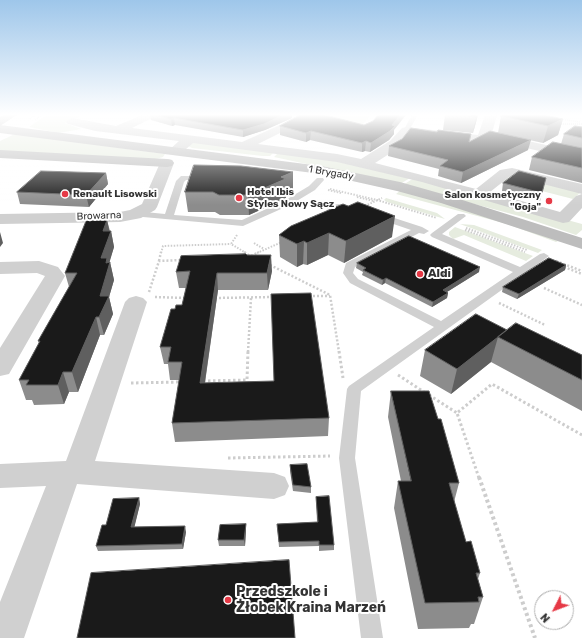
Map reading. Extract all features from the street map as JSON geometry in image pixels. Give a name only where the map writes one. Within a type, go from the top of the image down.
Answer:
[{"type":"street","name":"1 Brygady","points":[[106,145],[246,168],[315,184],[388,195],[461,216],[582,258]]},
{"type":"street","points":[[171,156],[184,145]]},
{"type":"street","points":[[246,145],[338,158],[479,194],[563,218],[582,199]]},
{"type":"street","points":[[363,164],[394,145]]},
{"type":"street","points":[[528,145],[582,157]]},
{"type":"street","name":"1 Brygady","points":[[0,154],[171,156],[321,170],[394,186],[447,200],[582,244]]},
{"type":"street","name":"Browarna","points":[[0,219],[120,217],[135,214],[149,207],[171,156]]},
{"type":"street","points":[[479,194],[505,173],[512,172],[582,189]]},
{"type":"street","points":[[0,268],[39,268],[51,271],[55,276],[0,368]]},
{"type":"street","points":[[5,638],[71,473],[136,302]]},
{"type":"street","points":[[0,476],[71,473],[274,486]]},
{"type":"lane","points":[[169,217],[180,181],[184,178],[216,179]]},
{"type":"lane","points":[[295,187],[315,184]]},
{"type":"lane","points":[[135,214],[243,223],[287,203],[315,184]]},
{"type":"lane","points":[[329,208],[340,207],[364,212],[419,229],[521,271]]},
{"type":"lane","points":[[435,235],[461,216]]},
{"type":"lane","points":[[419,229],[350,265],[348,273],[354,281],[443,327]]},
{"type":"lane","points":[[372,638],[347,458],[354,389],[542,257]]},
{"type":"path","points":[[364,212],[388,195]]},
{"type":"path","points":[[250,256],[285,240]]},
{"type":"path","points":[[254,243],[264,250]]},
{"type":"path","points":[[187,298],[147,297],[163,246],[231,244]]},
{"type":"path","points":[[243,256],[250,256],[257,259]]},
{"type":"path","points":[[542,257],[582,274]]},
{"type":"path","points":[[159,261],[190,259]]},
{"type":"path","points":[[264,262],[330,296]]},
{"type":"path","points":[[544,288],[582,305]]},
{"type":"path","points":[[306,296],[330,296]]},
{"type":"path","points":[[330,296],[344,381]]},
{"type":"path","points":[[211,298],[275,297]]},
{"type":"path","points":[[201,381],[247,380],[251,298]]},
{"type":"path","points":[[498,302],[545,325]]},
{"type":"path","points":[[395,373],[457,413],[535,638]]},
{"type":"path","points":[[124,384],[185,382]]},
{"type":"path","points":[[457,413],[492,384],[582,435]]},
{"type":"shaded area","points":[[0,145],[96,145],[165,154],[163,157],[156,159],[0,152]]},
{"type":"shaded area","points":[[217,145],[274,152],[270,156],[263,156],[192,148],[188,146]]},
{"type":"shaded area","points":[[279,152],[316,157],[410,178],[400,184],[274,157]]},
{"type":"shaded area","points":[[510,175],[581,192],[573,199],[503,181]]},
{"type":"shaded area","points":[[414,178],[582,224],[582,230],[576,235],[523,217],[403,185]]},
{"type":"shaded area","points":[[401,190],[509,223],[558,241],[556,242],[507,224],[396,194]]},
{"type":"shaded area","points":[[386,198],[437,213],[445,219],[387,202],[384,200]]},
{"type":"shaded area","points":[[460,224],[474,225],[542,250],[538,253]]},
{"type":"shaded area","points":[[455,227],[533,256],[526,261],[464,235],[453,239],[449,235],[449,232]]},
{"type":"building","points":[[391,145],[521,145],[463,172],[440,166],[448,160],[389,146]]},
{"type":"building","points":[[549,145],[566,145],[582,148],[582,168],[532,157]]},
{"type":"building","points":[[194,165],[241,166],[293,172],[281,177],[286,179],[248,195],[219,195],[213,192],[185,192]]},
{"type":"building","points":[[41,171],[106,173],[86,195],[17,192]]},
{"type":"building","points":[[519,171],[546,178],[542,193],[503,183]]},
{"type":"building","points":[[358,202],[395,216],[346,241],[329,233],[307,243],[304,241],[297,244],[279,235],[291,226],[343,204],[348,206]]},
{"type":"building","points":[[107,220],[103,231],[111,231],[101,258],[107,258],[106,263],[110,262],[100,296],[109,296],[99,317],[96,317],[72,372],[63,372],[58,385],[26,385],[29,380],[19,380],[40,341],[38,341],[77,273],[65,273],[86,221]]},
{"type":"building","name":"Aldi","points":[[409,236],[480,267],[443,290],[448,293],[433,302],[386,278],[383,280],[363,270],[366,268],[357,263]]},
{"type":"building","points":[[246,254],[271,255],[267,273],[217,273],[200,383],[274,381],[271,294],[311,293],[329,418],[172,423],[182,362],[168,362],[171,347],[160,347],[171,309],[175,309],[176,305],[182,305],[190,271],[176,272],[181,256]]},
{"type":"building","points":[[549,258],[566,265],[519,294],[503,287]]},
{"type":"building","points":[[476,314],[507,330],[457,369],[425,350]]},
{"type":"building","points":[[516,323],[582,355],[582,380],[498,337]]},
{"type":"building","points":[[391,391],[429,391],[438,419],[441,419],[459,483],[449,483],[466,542],[471,541],[480,573],[476,573],[483,597],[478,597],[479,602],[425,603],[398,481],[411,481]]},
{"type":"building","points":[[307,464],[311,487],[293,485],[290,465]]},
{"type":"building","points":[[329,496],[334,545],[319,545],[319,541],[279,542],[277,524],[318,522],[316,497]]},
{"type":"building","points":[[139,498],[131,527],[185,526],[182,544],[96,546],[102,525],[106,525],[113,499]]},
{"type":"building","points":[[246,524],[244,540],[218,540],[220,525]]},
{"type":"building","points":[[289,560],[295,638],[77,638],[91,573]]},
{"type":"place","name":"Renault Lisowski","points":[[65,194]]},
{"type":"place","name":"Hotel Ibis Styles Nowy Sącz","points":[[239,198]]},
{"type":"place","name":"Salon kosmetyczny \"Goja\"","points":[[549,201]]},
{"type":"place","name":"Aldi","points":[[420,274]]},
{"type":"place","name":"Przedszkole i Żłobek Kraina Marzeń","points":[[228,600]]}]
